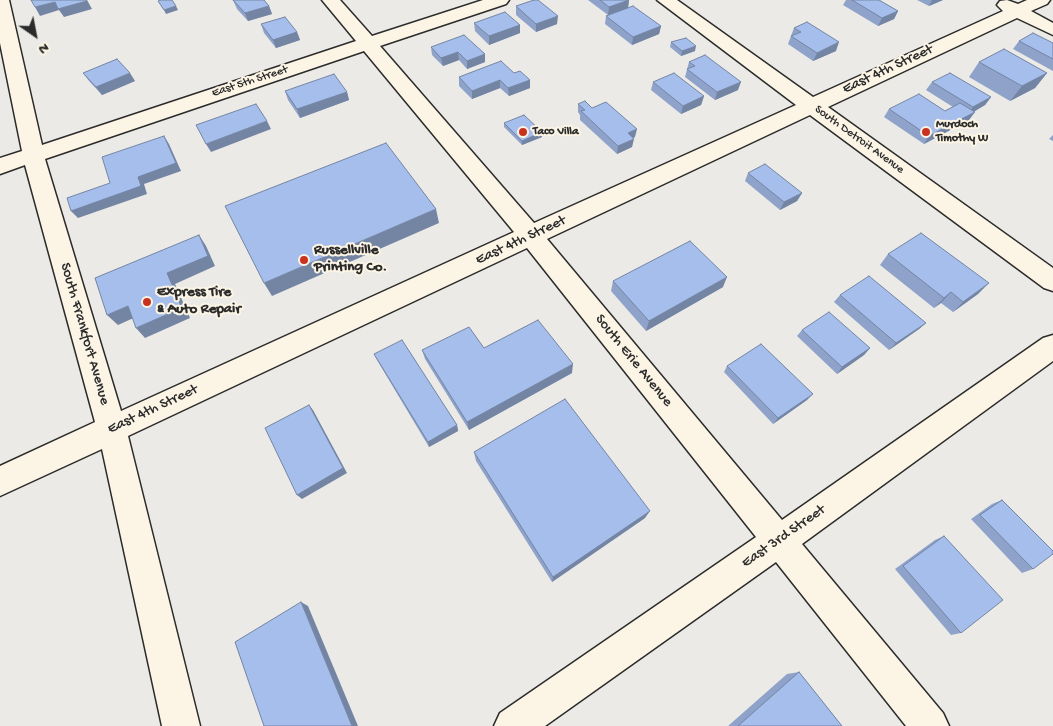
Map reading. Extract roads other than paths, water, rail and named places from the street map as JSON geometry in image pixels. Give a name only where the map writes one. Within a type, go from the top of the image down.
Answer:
[{"type":"street","name":"South Frankfort Avenue","points":[[0,0],[32,154],[112,429],[181,726]]},
{"type":"street","name":"South Erie Avenue","points":[[331,0],[531,236],[930,726]]},
{"type":"street","name":"East 5th Street","points":[[0,166],[500,0]]},
{"type":"street","name":"South Detroit Avenue","points":[[666,0],[1053,281]]},
{"type":"street","name":"East 4th Street","points":[[0,480],[811,105],[1006,6],[1041,0]]},
{"type":"street","points":[[1006,6],[1053,30]]},
{"type":"street","name":"East 3rd Street","points":[[513,726],[779,541],[1053,346]]},
{"type":"place","name":"Taco Villa","points":[[523,132]]},
{"type":"place","name":"Murdoch Timothy W","points":[[926,132]]},
{"type":"place","name":"Russellville Printing Co.","points":[[304,260]]},
{"type":"place","name":"Express Tire & Auto Repair","points":[[147,302]]}]
